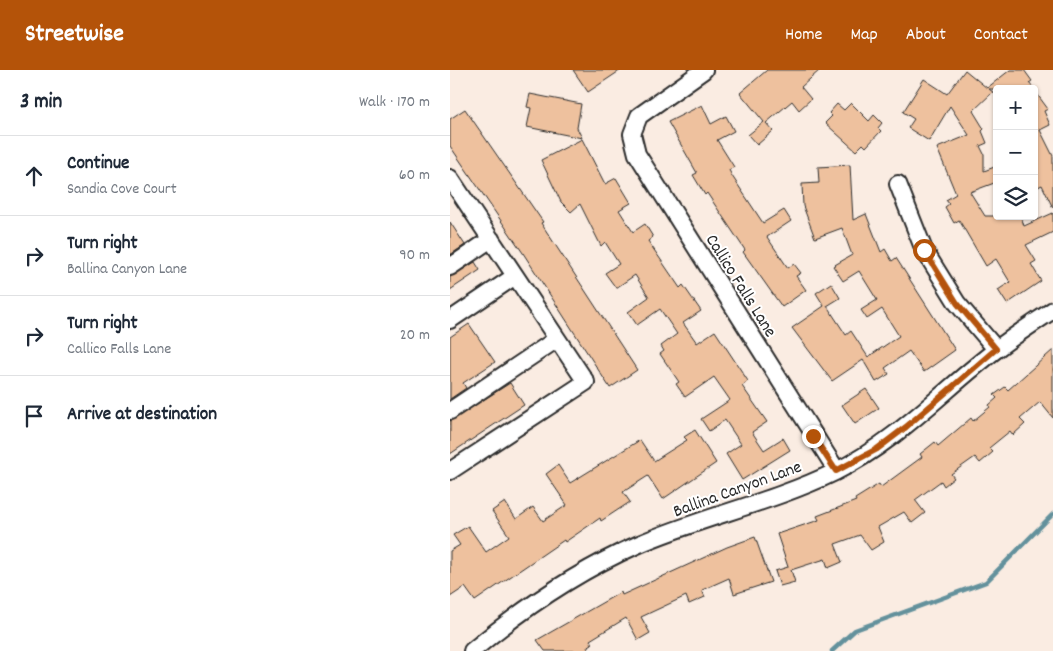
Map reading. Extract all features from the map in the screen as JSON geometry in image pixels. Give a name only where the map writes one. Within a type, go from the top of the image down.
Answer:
[{"type":"street","name":"Callico Falls Lane","points":[[704,70],[639,116],[632,134],[637,154],[836,471]]},
{"type":"street","points":[[450,178],[586,382],[450,471]]},
{"type":"street","points":[[898,184],[924,250],[957,303],[996,349]]},
{"type":"street","points":[[450,267],[491,239]]},
{"type":"street","points":[[450,320],[515,276]]},
{"type":"street","name":"Ballina Canyon Lane","points":[[472,651],[523,610],[596,565],[638,545],[797,489],[877,449],[906,427],[996,349],[1053,310]]},
{"type":"street","points":[[450,411],[557,339]]},
{"type":"building","points":[[573,70],[621,70],[588,92]]},
{"type":"building","points":[[767,70],[820,70],[801,87],[811,99],[799,110],[792,101],[766,123],[773,131],[757,145],[748,135],[764,122],[740,93]]},
{"type":"building","points":[[965,70],[987,88],[1010,70],[1024,70],[1032,81],[1029,83],[1031,85],[993,85],[993,89],[989,89],[993,92],[973,111],[984,129],[982,131],[987,143],[980,146],[984,154],[984,171],[993,168],[993,183],[970,192],[985,216],[993,216],[993,220],[1022,220],[1024,226],[1053,213],[1053,232],[1026,245],[1036,261],[1031,264],[1041,281],[1007,304],[998,290],[1010,282],[996,259],[986,266],[959,220],[954,223],[945,207],[949,204],[946,200],[956,194],[937,148],[969,135],[950,106],[929,141],[908,128],[914,119],[903,112],[924,79],[947,94]]},
{"type":"building","points":[[530,94],[581,104],[577,128],[582,138],[527,127],[531,108],[527,107]]},
{"type":"building","points":[[1038,95],[1048,109],[1044,111],[1050,125],[1040,130],[1053,156],[1053,208],[1042,185],[1038,187]]},
{"type":"building","points":[[851,103],[869,121],[874,115],[882,123],[878,128],[881,131],[866,147],[863,144],[856,151],[825,123],[832,116],[829,113],[837,104],[844,110]]},
{"type":"building","points":[[702,105],[711,124],[726,116],[734,131],[717,140],[734,167],[729,170],[732,176],[763,223],[784,210],[791,221],[767,237],[788,268],[794,264],[801,273],[796,276],[806,290],[782,307],[743,252],[745,250],[707,193],[705,195],[693,175],[697,173],[668,122]]},
{"type":"building","points":[[465,109],[543,222],[541,223],[637,370],[610,388],[523,253],[450,146],[450,119]]},
{"type":"building","points":[[582,139],[605,184],[616,178],[631,203],[619,210],[633,232],[645,224],[653,237],[648,241],[680,288],[683,285],[701,311],[683,323],[697,343],[715,331],[748,381],[742,386],[767,422],[752,432],[764,450],[783,438],[790,450],[742,480],[726,454],[741,444],[725,420],[709,431],[701,419],[730,400],[714,377],[685,397],[676,384],[679,382],[660,354],[664,351],[661,346],[677,334],[660,309],[637,325],[628,312],[649,297],[635,275],[616,288],[605,273],[619,264],[605,242],[601,246],[580,204],[571,212],[561,202],[541,160]]},
{"type":"building","points":[[850,165],[853,220],[866,214],[881,252],[885,249],[892,261],[896,258],[955,350],[924,372],[909,351],[885,368],[889,374],[876,382],[863,360],[832,381],[792,328],[824,306],[816,293],[831,283],[840,298],[827,306],[846,335],[851,331],[868,357],[899,336],[882,309],[867,319],[861,310],[877,300],[859,271],[843,281],[833,266],[852,255],[842,228],[815,238],[803,206],[802,184],[819,183],[818,167]]},
{"type":"building","points":[[450,222],[465,245],[450,255]]},
{"type":"building","points":[[475,262],[480,270],[450,290],[450,277]]},
{"type":"building","points":[[469,324],[495,362],[463,383],[466,388],[450,399],[450,337]]},
{"type":"building","points":[[1053,350],[1053,418],[1040,402],[1020,419],[1025,424],[1013,435],[1010,431],[989,448],[993,452],[980,463],[975,457],[951,474],[954,478],[944,486],[941,481],[915,500],[925,513],[912,523],[904,512],[878,527],[884,542],[871,550],[860,535],[835,544],[842,562],[828,568],[825,559],[791,570],[795,582],[780,586],[775,571],[788,567],[777,534],[819,520],[817,516],[856,501],[855,499],[879,484],[881,487],[922,457],[920,454],[935,442],[938,446],[971,418],[973,421],[990,407],[989,405],[997,398],[994,395],[1005,387],[1008,390]]},
{"type":"building","points":[[510,383],[524,405],[450,454],[450,421]]},
{"type":"building","points":[[866,389],[879,408],[855,424],[842,405]]},
{"type":"building","points":[[695,430],[716,463],[663,499],[648,476],[623,492],[630,502],[601,521],[600,518],[565,542],[564,540],[475,601],[465,587],[450,597],[450,551],[460,545],[453,535],[468,526],[486,552],[509,536],[492,511],[505,502],[516,519],[533,507],[543,521],[567,505],[546,474],[558,465],[570,483],[640,440],[654,461],[687,440],[684,437]]},
{"type":"building","points":[[755,537],[771,582],[734,594],[729,578],[702,590],[705,597],[689,604],[686,596],[641,617],[650,633],[638,640],[626,618],[590,640],[592,644],[587,647],[589,651],[545,651],[537,640],[621,592],[622,595],[727,547]]},
{"type":"waterway","points":[[832,651],[855,630],[986,582],[1053,514]]},
{"type":"route","points":[[813,436],[836,471],[877,449],[906,427],[996,349],[957,303],[924,250]]}]
